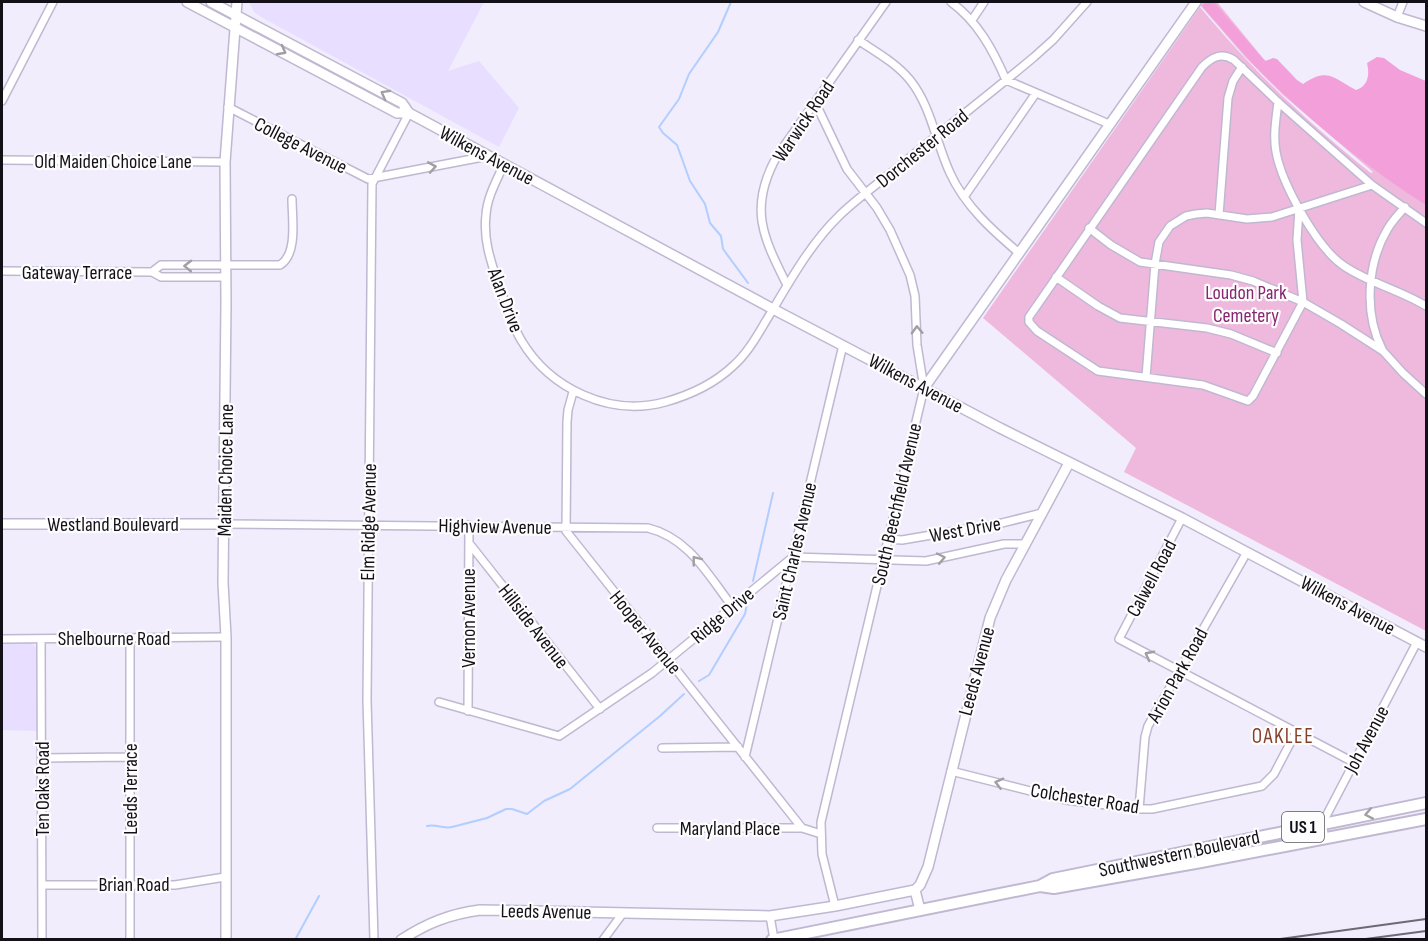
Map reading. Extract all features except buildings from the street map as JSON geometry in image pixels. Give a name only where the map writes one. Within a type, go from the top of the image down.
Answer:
[{"type":"main road","name":"Southwestern Boulevard","points":[[773,939],[1040,886],[1053,879],[1426,803]]},
{"type":"main road","name":"Southwestern Boulevard","points":[[1040,886],[1054,888],[1426,819]]},
{"type":"street","points":[[2,102],[53,2]]},
{"type":"street","name":"Wilkens Avenue","points":[[187,2],[397,113],[409,113]]},
{"type":"street","points":[[199,2],[219,12],[236,15]]},
{"type":"street","name":"Wilkens Avenue","points":[[211,2],[402,103],[409,113],[772,309],[1069,463],[1182,518],[1422,644]]},
{"type":"street","name":"Maiden Choice Lane","points":[[226,939],[226,638],[223,583],[225,162],[237,2]]},
{"type":"street","name":"Warwick Road","points":[[787,285],[767,244],[764,232],[761,209],[766,181],[777,156],[886,2]]},
{"type":"street","points":[[951,2],[972,20],[989,45],[1006,80],[1109,124]]},
{"type":"street","points":[[972,20],[984,2]]},
{"type":"street","name":"Dorchester Road","points":[[772,309],[819,238],[841,214],[1006,80],[1053,39],[1087,2]]},
{"type":"street","points":[[1364,2],[1397,17],[1426,26]]},
{"type":"street","points":[[1397,17],[1403,2]]},
{"type":"street","name":"South Beechfield Avenue","points":[[835,906],[822,854],[823,811],[924,388],[1191,4]]},
{"type":"street","points":[[858,40],[901,70],[910,80],[924,104],[949,172],[964,197],[990,227],[1019,253]]},
{"type":"street","points":[[1299,209],[1297,240],[1303,302],[1253,396],[1248,401],[1203,385],[1098,370],[1032,327],[1029,317],[1089,228],[1202,67],[1218,56],[1229,57],[1242,67],[1372,185],[1426,223]]},
{"type":"street","points":[[1220,215],[1227,98],[1233,81],[1242,67]]},
{"type":"street","points":[[964,197],[1036,93]]},
{"type":"street","points":[[815,102],[847,169],[890,230],[910,275],[915,296],[917,345],[924,388]]},
{"type":"street","points":[[1278,102],[1275,141],[1282,173],[1299,209],[1323,245],[1337,261],[1426,306]]},
{"type":"street","name":"College Avenue","points":[[228,107],[368,179],[375,177]]},
{"type":"street","name":"Elm Ridge Avenue","points":[[374,939],[368,771],[372,184],[409,113]]},
{"type":"street","points":[[375,177],[488,156]]},
{"type":"street","name":"Old Maiden Choice Lane","points":[[2,160],[225,162]]},
{"type":"street","name":"Alan Drive","points":[[504,164],[489,199],[486,213],[488,252],[514,326],[522,342],[542,367],[573,392],[618,405],[633,406],[663,403],[690,393],[711,383],[734,365],[753,343],[772,309]]},
{"type":"street","points":[[1146,377],[1155,264],[1159,242],[1170,226],[1186,216],[1207,213],[1247,219],[1259,218],[1299,209],[1372,185]]},
{"type":"street","name":"Gateway Terrace","points":[[152,272],[161,266],[276,266],[287,260],[291,252],[292,199]]},
{"type":"street","points":[[1405,207],[1381,241],[1372,279],[1370,303],[1373,328],[1383,351],[1397,368],[1426,394]]},
{"type":"street","points":[[1089,228],[1134,260],[1231,275],[1253,281],[1303,302],[1383,351]]},
{"type":"street","name":"Gateway Terrace","points":[[2,271],[152,272],[161,277],[226,277]]},
{"type":"street","points":[[1056,277],[1120,318],[1130,321],[1150,321],[1207,328],[1230,334],[1276,352]]},
{"type":"street","name":"Saint Charles Avenue","points":[[745,758],[843,345]]},
{"type":"street","points":[[566,526],[567,422],[573,392]]},
{"type":"street","name":"Leeds Avenue","points":[[401,939],[446,916],[480,910],[770,916],[915,890],[920,885],[928,867],[987,627],[997,599],[1069,463]]},
{"type":"street","name":"West Drive","points":[[888,539],[913,538],[1002,523],[1042,513]]},
{"type":"street","name":"Calwell Road","points":[[1179,671],[1119,639],[1182,518]]},
{"type":"street","name":"Westland Boulevard","points":[[2,524],[224,524]]},
{"type":"street","name":"Highview Avenue","points":[[224,524],[648,528],[669,535],[684,545],[732,606]]},
{"type":"street","name":"Vernon Avenue","points":[[468,711],[469,525]]},
{"type":"street","name":"Hooper Avenue","points":[[566,526],[566,531],[802,828]]},
{"type":"street","name":"Hillside Avenue","points":[[469,543],[600,709]]},
{"type":"street","points":[[793,557],[926,561],[1005,544],[1025,544]]},
{"type":"street","name":"Arion Park Road","points":[[1139,809],[1146,730],[1247,552]]},
{"type":"street","name":"Ridge Drive","points":[[440,702],[559,736],[668,660],[793,557]]},
{"type":"street","name":"Leeds Terrace","points":[[130,638],[130,939]]},
{"type":"street","name":"Shelbourne Road","points":[[2,639],[226,638]]},
{"type":"street","name":"Ten Oaks Road","points":[[41,639],[42,939]]},
{"type":"street","name":"Joh Avenue","points":[[1322,824],[1353,762],[1422,644]]},
{"type":"street","points":[[1179,671],[1353,762]]},
{"type":"street","name":"Colchester Road","points":[[951,771],[1066,800],[1139,809],[1262,786],[1274,774],[1296,732]]},
{"type":"street","points":[[663,748],[738,747]]},
{"type":"street","points":[[42,758],[130,757]]},
{"type":"street","points":[[1322,824],[1325,838]]},
{"type":"street","name":"Maryland Place","points":[[657,828],[802,828]]},
{"type":"street","points":[[802,828],[821,834]]},
{"type":"street","name":"Brian Road","points":[[42,885],[175,885],[225,877]]},
{"type":"street","points":[[915,890],[920,910]]},
{"type":"street","points":[[603,939],[623,913]]},
{"type":"street","points":[[770,916],[773,939]]},
{"type":"shaded area","points":[[249,2],[484,2],[448,71],[479,61],[519,108],[499,147],[263,18],[254,12]]},
{"type":"shaded area","points":[[1205,2],[1214,2],[1265,61],[1277,59],[1303,84],[1325,75],[1336,78],[1356,90],[1367,80],[1367,63],[1377,57],[1384,58],[1400,70],[1426,81],[1426,205],[1368,165],[1294,104],[1267,78],[1202,6]]},
{"type":"shaded area","points":[[30,642],[37,648],[38,731],[2,730],[2,643]]},
{"type":"green space","name":"Loudon Park Cemetery","points":[[1203,2],[1217,2],[1262,57],[1286,82],[1426,154],[1426,631],[1124,472],[1136,448],[983,318],[1200,7],[1240,53],[1281,95],[1347,154],[1371,173],[1373,172],[1283,95],[1245,57],[1200,5]]},
{"type":"waterway","points":[[731,2],[718,32],[689,74],[679,99],[659,127],[677,145],[690,181],[705,204],[710,223],[721,236],[723,249],[748,283]]},
{"type":"waterway","points":[[753,581],[773,493]]},
{"type":"waterway","points":[[699,681],[709,675],[745,614],[747,604]]},
{"type":"waterway","points":[[427,826],[452,827],[487,818],[506,809],[527,814],[544,801],[570,789],[684,694]]},
{"type":"waterway","points":[[295,940],[319,896]]},
{"type":"railway","points":[[1273,940],[1426,919]]},
{"type":"railway","points":[[1358,940],[1426,931]]},
{"type":"district","name":"OAKLEE","points":[[1283,736]]}]
